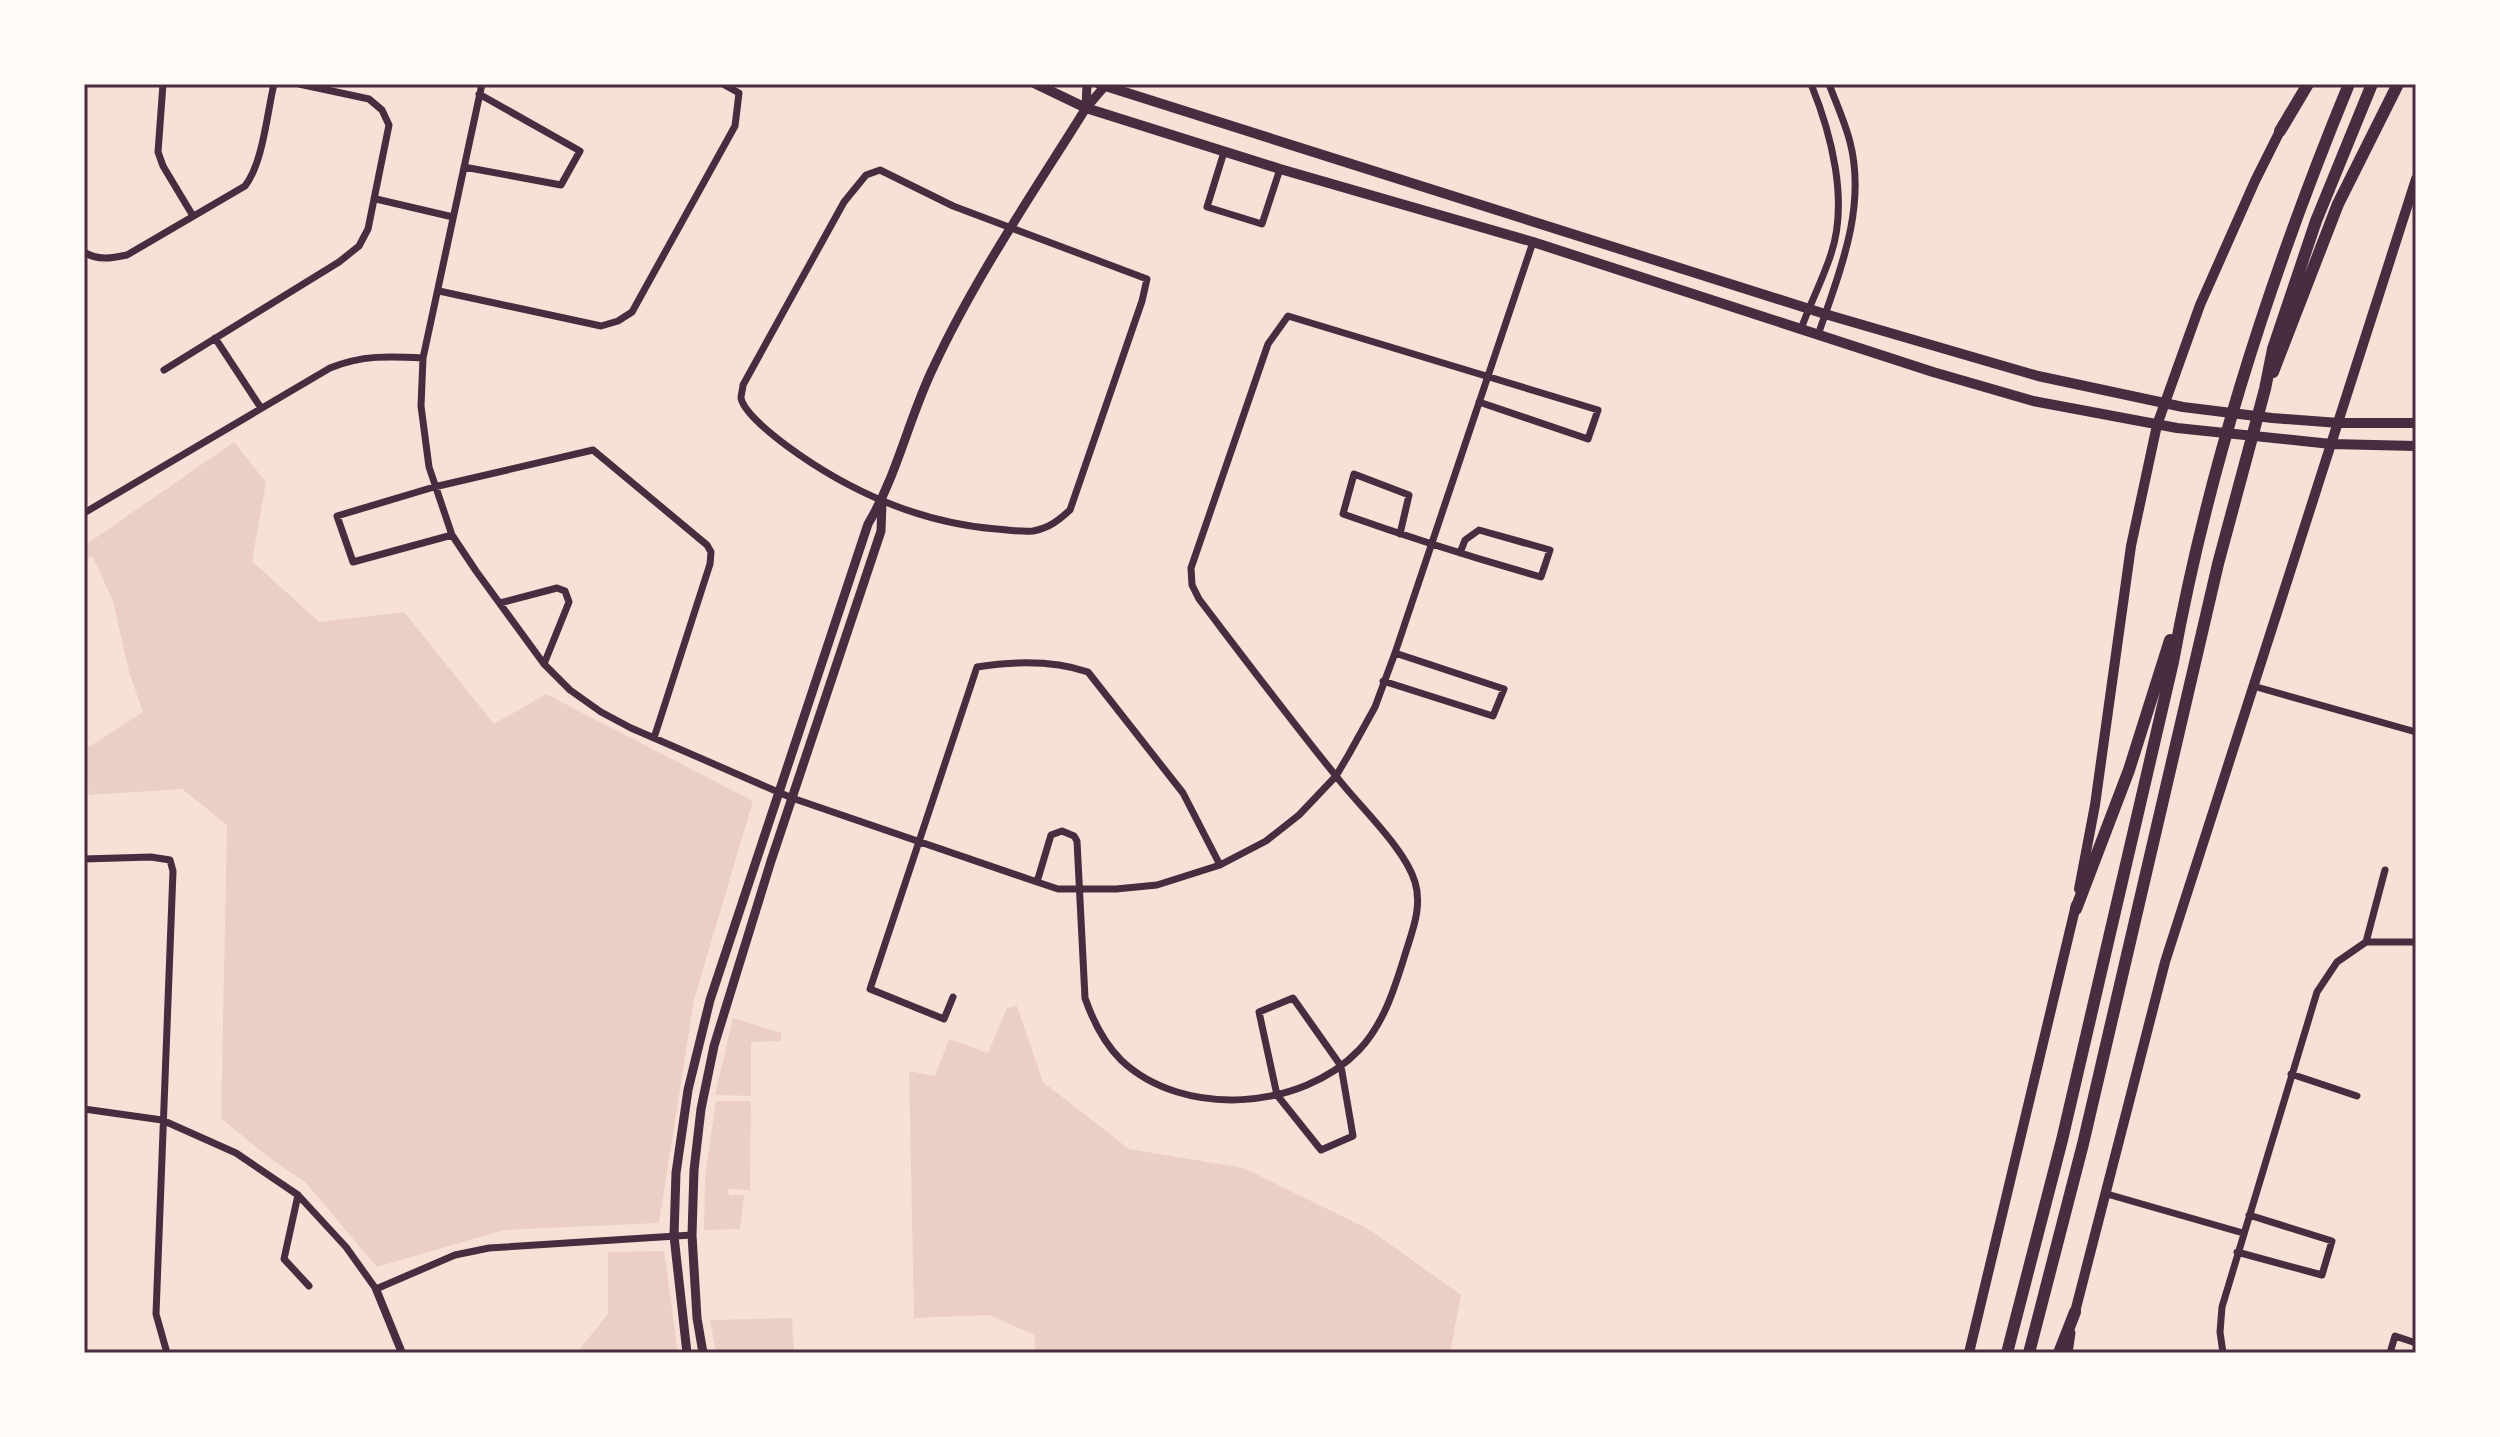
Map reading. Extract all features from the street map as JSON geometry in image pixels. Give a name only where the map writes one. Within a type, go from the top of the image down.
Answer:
[{"type":"highway","points":[[2280,131],[2308,84]]},
{"type":"highway","points":[[2076,909],[2129,770],[2185,591],[2234,401],[2301,199],[2349,84]]},
{"type":"highway","points":[[2029,1353],[2083,1144],[2218,564],[2273,349],[2316,221],[2372,84]]},
{"type":"highway","points":[[2265,389],[2283,350],[2338,204],[2398,84]]},
{"type":"highway","points":[[2007,1353],[2062,1140],[2173,662],[2185,591]]},
{"type":"highway","points":[[2059,1353],[2075,1312]]},
{"type":"main road","points":[[1036,84],[1086,108],[1224,152],[1533,242],[2033,401],[2177,428],[2331,444],[2416,446]]},
{"type":"main road","points":[[1086,108],[1087,84]]},
{"type":"main road","points":[[687,1353],[674,1236],[681,1128],[710,1000],[868,524],[882,500],[908,424],[957,319],[1103,85],[1825,314],[2038,376],[2183,407],[2339,423],[2416,423]]},
{"type":"main road","points":[[1969,1353],[2076,909],[2095,805],[2131,546],[2157,425],[2200,305],[2280,131]]},
{"type":"main road","points":[[2068,1353],[2075,1312],[2157,991],[2416,179]]},
{"type":"main road","points":[[703,1353],[697,1318],[692,1235],[694,1170],[701,1109],[714,1046],[881,531],[882,500]]},
{"type":"street","points":[[163,84],[158,152],[193,216]]},
{"type":"street","points":[[84,252],[109,258],[127,255],[245,186],[252,177],[274,84]]},
{"type":"street","points":[[164,370],[339,262],[359,246],[368,229],[389,125],[382,110],[369,99],[299,84]]},
{"type":"street","points":[[482,84],[423,358],[423,428],[434,487],[452,535],[500,603],[544,664],[570,690],[601,712],[792,798],[1058,889],[1157,885],[1220,865],[1266,841],[1299,815],[1336,776],[1364,728],[1395,653],[1533,242]]},
{"type":"street","points":[[439,291],[601,326],[618,321],[632,312],[735,126],[739,93],[723,84]]},
{"type":"street","points":[[1801,329],[1832,251],[1837,210],[1834,160],[1825,118],[1811,84]]},
{"type":"street","points":[[1818,335],[1849,244],[1856,188],[1851,143],[1829,84]]},
{"type":"street","points":[[2280,131],[2301,84]]},
{"type":"street","points":[[464,167],[561,185],[580,151],[479,94]]},
{"type":"street","points":[[1224,152],[1207,207],[1262,224],[1280,169]]},
{"type":"street","points":[[880,170],[953,206],[1011,228],[1147,280],[1070,510],[1054,525],[1030,531],[975,527],[919,514],[859,491],[818,469],[775,437],[749,412],[741,398],[743,385],[844,202],[866,175],[880,170]]},
{"type":"street","points":[[376,199],[453,217]]},
{"type":"street","points":[[1037,882],[1051,835],[1062,831],[1074,836],[1077,841],[1085,998],[1092,1019],[1121,1059],[1141,1075],[1184,1093],[1238,1099],[1277,1095],[1318,1079],[1341,1066],[1360,1049],[1380,1022],[1419,908],[1414,879],[1403,857],[1199,599],[1192,585],[1191,568],[1268,344],[1288,316],[1598,410],[1588,439],[1479,402]]},
{"type":"street","points":[[215,338],[261,408]]},
{"type":"street","points":[[84,513],[330,368],[351,359],[378,355],[423,358]]},
{"type":"street","points":[[452,535],[353,562],[337,516],[434,487],[593,450],[707,545],[711,552],[710,564],[654,738]]},
{"type":"street","points":[[1400,534],[1409,495],[1354,474],[1343,514],[1400,534],[1430,544],[1460,553],[1541,577],[1550,550],[1479,530],[1470,535],[1460,553]]},
{"type":"street","points":[[500,603],[557,588],[565,591],[569,602],[544,664]]},
{"type":"street","points":[[1383,681],[1493,716],[1504,689],[1395,653]]},
{"type":"street","points":[[953,997],[944,1019],[870,989],[977,667],[1025,661],[1071,666],[1088,672],[1183,793],[1220,865]]},
{"type":"street","points":[[2253,686],[2416,732]]},
{"type":"street","points":[[84,859],[151,857],[170,860],[173,871],[156,1314],[167,1353]]},
{"type":"street","points":[[2366,942],[2385,870]]},
{"type":"street","points":[[2223,1353],[2220,1332],[2222,1307],[2317,992],[2337,962],[2366,942],[2416,942]]},
{"type":"street","points":[[1293,998],[1341,1066],[1353,1136],[1321,1150],[1277,1095],[1259,1012],[1293,998]]},
{"type":"street","points":[[2291,1074],[2357,1096]]},
{"type":"street","points":[[84,1109],[162,1120],[236,1153],[298,1195],[346,1247],[376,1289],[402,1353]]},
{"type":"street","points":[[2107,1194],[2243,1233]]},
{"type":"street","points":[[298,1195],[284,1259],[309,1286]]},
{"type":"street","points":[[2237,1252],[2322,1275],[2332,1241],[2249,1215]]},
{"type":"street","points":[[376,1289],[455,1255],[489,1248],[692,1235]]},
{"type":"street","points":[[2390,1352],[2395,1336],[2416,1343]]},
{"type":"shaded area","points":[[234,442],[266,482],[252,561],[319,622],[404,612],[494,724],[546,694],[753,801],[694,1000],[659,1223],[504,1230],[377,1267],[305,1182],[221,1118],[227,825],[182,789],[89,795],[84,750],[143,712],[129,672],[113,601],[93,557],[84,557],[84,546]]},
{"type":"shaded area","points":[[1017,1006],[1043,1082],[1129,1149],[1244,1168],[1370,1230],[1461,1295],[1450,1353],[1036,1353],[1034,1335],[989,1315],[914,1318],[909,1071],[935,1076],[949,1039],[988,1053],[1007,1008]]},
{"type":"shaded area","points":[[733,1018],[781,1033],[781,1041],[751,1042],[751,1096],[715,1095]]},
{"type":"shaded area","points":[[716,1101],[751,1101],[750,1190],[728,1189],[729,1195],[744,1195],[740,1229],[704,1230],[705,1177]]},
{"type":"shaded area","points":[[664,1251],[678,1353],[582,1353],[581,1347],[608,1314],[608,1252]]},
{"type":"shaded area","points":[[792,1318],[794,1353],[716,1353],[710,1320]]}]
